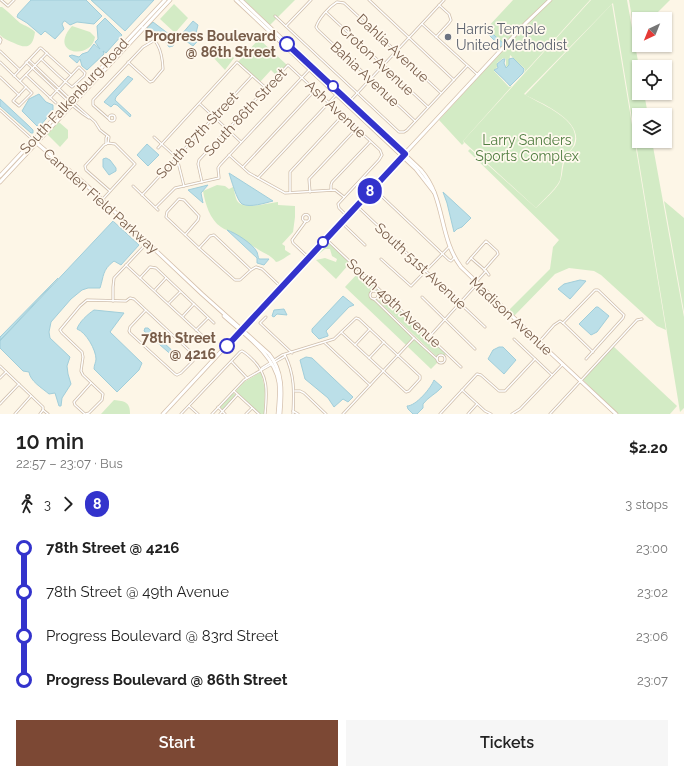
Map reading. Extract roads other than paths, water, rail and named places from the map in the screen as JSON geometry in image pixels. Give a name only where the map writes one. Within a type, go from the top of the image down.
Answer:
[{"type":"street","points":[[1,0],[8,6],[14,0]]},
{"type":"street","name":"South Falkenburg Road","points":[[0,177],[165,0]]},
{"type":"street","name":"South Falkenburg Road","points":[[0,182],[170,0]]},
{"type":"street","points":[[236,0],[282,41]]},
{"type":"street","points":[[240,0],[268,25],[282,41]]},
{"type":"street","points":[[286,26],[311,0]]},
{"type":"street","points":[[369,0],[454,80]]},
{"type":"street","points":[[348,103],[444,0]]},
{"type":"street","points":[[163,414],[526,23],[550,0]]},
{"type":"street","name":"Dahlia Avenue","points":[[326,12],[337,2],[344,3],[441,93]]},
{"type":"street","points":[[436,37],[451,20],[449,14],[439,5]]},
{"type":"street","points":[[248,11],[265,25],[268,25]]},
{"type":"street","name":"Bahia Avenue","points":[[326,12],[318,22],[316,27],[318,30],[416,121]]},
{"type":"street","name":"Croton Avenue","points":[[326,12],[428,107]]},
{"type":"street","points":[[275,16],[399,132],[404,132],[416,121],[467,66]]},
{"type":"street","points":[[422,24],[478,75]]},
{"type":"street","points":[[268,25],[267,27],[269,31]]},
{"type":"street","points":[[128,62],[148,81],[152,81],[163,69],[159,46],[155,40],[140,26]]},
{"type":"street","points":[[0,38],[0,43]]},
{"type":"street","points":[[110,119],[93,105],[92,101],[143,47],[155,40]]},
{"type":"street","name":"Madison Avenue","points":[[282,41],[404,155],[422,175],[437,199],[449,247],[454,258],[463,270],[615,414]]},
{"type":"street","points":[[14,76],[40,48],[43,49],[71,75]]},
{"type":"street","points":[[0,51],[20,70]]},
{"type":"street","points":[[20,81],[47,53]]},
{"type":"street","points":[[41,59],[66,82],[72,88],[85,74],[79,67],[66,82],[50,98]]},
{"type":"street","points":[[28,60],[59,88],[82,114],[95,122],[100,130],[109,137],[107,143],[86,165],[86,169],[110,191]]},
{"type":"street","points":[[0,62],[2,65],[20,81],[26,87],[32,93],[20,106],[13,101],[26,87]]},
{"type":"street","points":[[26,62],[70,101]]},
{"type":"street","points":[[158,148],[237,62],[266,88]]},
{"type":"street","name":"Ash Avenue","points":[[288,65],[380,150],[382,155],[379,160],[344,197]]},
{"type":"street","name":"South 86th Street","points":[[202,182],[198,164],[200,160],[288,65]]},
{"type":"street","points":[[156,207],[172,190],[219,178],[218,168],[311,68]]},
{"type":"street","points":[[26,75],[56,103]]},
{"type":"street","name":"South 87th Street","points":[[142,195],[252,76]]},
{"type":"street","points":[[0,77],[19,95]]},
{"type":"street","points":[[243,168],[315,90]]},
{"type":"street","points":[[258,178],[337,93]]},
{"type":"street","points":[[199,104],[241,142]]},
{"type":"street","name":"Camden Field Parkway","points":[[0,110],[36,143],[68,168],[241,330],[273,362],[279,383],[279,414]]},
{"type":"street","points":[[290,192],[290,172],[343,115]]},
{"type":"street","points":[[310,192],[309,179],[356,128]]},
{"type":"street","points":[[154,137],[177,158],[184,186]]},
{"type":"street","points":[[331,190],[332,182],[370,141]]},
{"type":"street","points":[[102,200],[135,164],[114,144],[107,143]]},
{"type":"street","points":[[230,155],[249,173],[282,192],[331,190],[339,192],[344,197],[338,206],[347,216]]},
{"type":"street","points":[[133,186],[158,210]]},
{"type":"street","points":[[373,188],[450,261],[454,258]]},
{"type":"street","points":[[185,235],[200,216],[184,200],[179,199],[167,212],[166,217],[185,235],[199,248],[234,280],[242,279],[250,270],[256,267],[262,269],[282,287]]},
{"type":"street","name":"South 51st Avenue","points":[[357,206],[486,327]]},
{"type":"street","points":[[306,221],[292,241],[308,258]]},
{"type":"street","points":[[341,222],[365,245]]},
{"type":"street","points":[[199,248],[210,236],[214,236],[250,270]]},
{"type":"street","name":"South 49th Avenue","points":[[326,239],[461,367]]},
{"type":"street","points":[[429,336],[460,303],[498,255],[496,250],[486,241],[467,263]]},
{"type":"street","points":[[113,300],[114,278],[148,242]]},
{"type":"street","points":[[381,259],[411,286],[449,247]]},
{"type":"street","points":[[471,258],[490,275]]},
{"type":"street","points":[[126,265],[183,316],[196,330],[209,340]]},
{"type":"street","points":[[140,278],[150,267],[153,266],[214,323]]},
{"type":"street","points":[[155,291],[166,278]]},
{"type":"street","points":[[564,323],[595,290],[598,290],[624,315],[623,318],[586,359]]},
{"type":"street","points":[[168,304],[180,292]]},
{"type":"street","points":[[422,297],[475,349]]},
{"type":"street","points":[[91,383],[74,402],[75,405],[86,414],[89,413],[103,397],[103,394],[83,375],[81,371],[83,357],[82,352],[60,330],[80,306],[88,300],[126,301],[132,298],[146,310],[194,356],[193,361],[180,374],[175,374],[129,331],[130,327],[146,310]]},
{"type":"street","points":[[374,299],[437,359]]},
{"type":"street","points":[[183,316],[194,304]]},
{"type":"street","points":[[266,317],[260,323],[292,353]]},
{"type":"street","points":[[196,330],[208,318]]},
{"type":"street","points":[[212,414],[247,378],[262,368],[284,357],[284,355],[334,339],[341,332],[356,318],[359,319],[398,355],[420,376],[420,379],[409,391],[406,392],[341,332]]},
{"type":"street","points":[[550,414],[636,320],[642,319]]},
{"type":"street","points":[[538,342],[554,324],[560,322],[564,323],[593,352]]},
{"type":"street","points":[[355,345],[370,329]]},
{"type":"street","points":[[343,414],[414,338]]},
{"type":"street","points":[[514,339],[552,375]]},
{"type":"street","points":[[325,342],[370,385]]},
{"type":"street","points":[[369,358],[384,342]]},
{"type":"street","points":[[182,414],[240,352],[244,352],[261,370],[266,379],[267,388],[265,414]]},
{"type":"street","points":[[284,355],[293,377],[293,413],[298,414]]},
{"type":"street","points":[[440,414],[477,374],[481,375],[499,391],[505,391],[534,359]]},
{"type":"street","points":[[231,362],[247,378]]},
{"type":"street","points":[[512,414],[520,410],[563,364]]},
{"type":"street","points":[[0,366],[32,396],[48,414]]},
{"type":"street","points":[[0,378],[6,372]]},
{"type":"street","points":[[0,404],[19,384]]},
{"type":"street","points":[[462,390],[485,411],[491,414]]},
{"type":"street","points":[[234,391],[259,414]]},
{"type":"street","points":[[294,391],[304,393],[326,414]]},
{"type":"street","points":[[220,414],[238,395]]},
{"type":"street","points":[[15,414],[32,396]]},
{"type":"street","points":[[468,414],[477,404]]},
{"type":"street","points":[[189,406],[198,414]]},
{"type":"street","points":[[218,407],[225,414]]},
{"type":"street","points":[[246,414],[252,408]]},
{"type":"street","points":[[40,414],[43,410]]},
{"type":"water","points":[[31,0],[86,0],[102,16],[94,24],[77,22],[70,25],[64,21],[62,24],[64,29],[55,39],[45,31],[41,35],[17,17]]},
{"type":"water","points":[[91,0],[154,0],[125,31]]},
{"type":"water","points":[[105,18],[122,35],[106,53],[103,51],[104,54],[87,70],[82,66],[80,59],[77,63],[69,56],[72,55],[79,57],[88,52],[94,44],[100,49],[95,42],[98,39],[97,26]]},
{"type":"water","points":[[193,21],[198,25],[196,33],[198,35],[204,34],[193,46],[185,40],[178,39],[173,46],[169,47],[161,34],[155,36],[147,28],[153,22],[174,38],[181,35]]},
{"type":"water","points":[[485,27],[504,44],[501,47],[483,29]]},
{"type":"water","points":[[513,58],[524,69],[523,73],[510,86],[494,70],[498,68],[497,64],[503,59],[505,59],[504,63],[506,68],[509,65],[509,59]]},
{"type":"water","points":[[128,76],[133,79],[115,100],[131,115],[130,117],[117,105],[114,104],[111,107],[104,102]]},
{"type":"water","points":[[39,94],[46,102],[53,105],[53,110],[41,125],[37,126],[22,111],[29,99]]},
{"type":"water","points":[[0,99],[33,130],[33,133],[31,133],[0,106]]},
{"type":"water","points":[[147,144],[159,155],[148,166],[137,155]]},
{"type":"water","points":[[106,158],[110,160],[116,168],[116,171],[109,175],[103,167],[103,159]]},
{"type":"water","points":[[229,173],[273,201],[253,205],[242,204],[236,194]]},
{"type":"water","points":[[208,185],[201,193],[203,203],[188,190]]},
{"type":"water","points":[[443,192],[471,218],[462,227],[454,232],[447,203]]},
{"type":"water","points":[[113,221],[139,245],[121,265],[114,261],[107,267],[100,288],[88,288],[82,290],[71,299],[51,322],[49,332],[50,338],[70,357],[67,366],[71,384],[62,398],[61,406],[59,406],[55,393],[49,394],[37,384],[29,372],[23,371],[0,348],[0,341]]},
{"type":"water","points":[[227,230],[248,242],[257,252],[259,259],[269,259],[264,265],[257,263],[257,258]]},
{"type":"water","points":[[58,278],[7,333],[0,340],[0,337]]},
{"type":"water","points":[[580,280],[586,281],[570,299],[558,289],[564,284]]},
{"type":"water","points":[[343,296],[354,305],[349,307],[326,331],[328,336],[319,339],[312,332],[312,329]]},
{"type":"water","points":[[596,307],[609,316],[597,332],[591,335],[579,324]]},
{"type":"water","points":[[284,309],[287,315],[277,314],[274,317],[272,316],[274,310]]},
{"type":"water","points":[[94,310],[124,313],[110,332],[142,363],[139,370],[117,392],[94,369],[96,355],[87,337],[77,329],[82,321]]},
{"type":"water","points":[[145,328],[148,328],[178,356],[178,359],[144,331]]},
{"type":"water","points":[[503,347],[516,360],[504,374],[488,359],[493,350]]},
{"type":"water","points":[[306,357],[312,358],[353,397],[348,402],[343,399],[334,407],[328,398],[305,379],[300,360]]},
{"type":"water","points":[[434,380],[442,387],[423,404],[423,408],[417,414],[413,414],[407,406],[415,403],[423,396]]},
{"type":"place","name":"Harris Temple United Methodist","points":[[448,37]]},
{"type":"place","name":"Progress Boulevard @ 86th Street","points":[[287,44]]},
{"type":"place","name":"78th Street @ 4216","points":[[227,346]]},
{"type":"park label","name":"Larry Sanders Sports Complex","points":[[527,148]]}]
